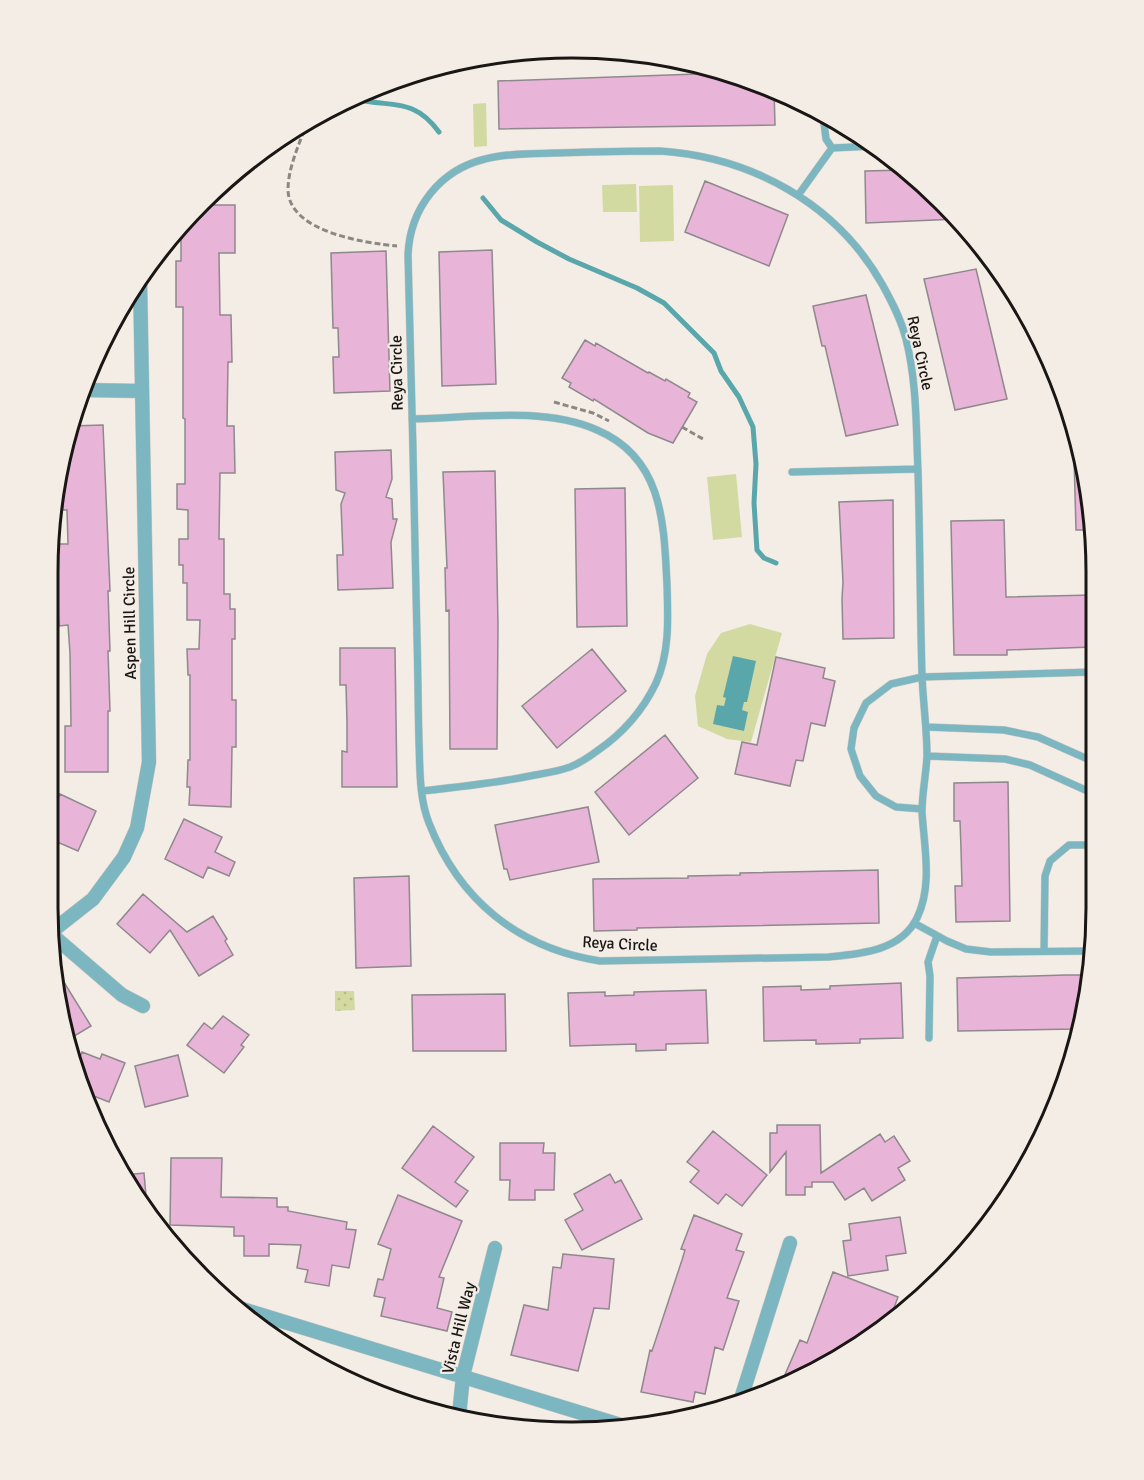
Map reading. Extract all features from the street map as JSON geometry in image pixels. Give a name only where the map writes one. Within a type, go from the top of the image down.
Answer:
[{"type":"street","name":"Aspen Hill Circle","points":[[59,926],[93,899],[124,857],[137,828],[149,762],[140,294]]},
{"type":"street","points":[[92,390],[142,391]]},
{"type":"street","points":[[60,941],[122,995],[143,1006]]},
{"type":"street","points":[[743,1392],[790,1243]]},
{"type":"street","name":"Vista Hill Way","points":[[460,1409],[463,1376],[495,1248]]},
{"type":"street","points":[[257,1314],[605,1420]]},
{"type":"lane","points":[[824,124],[826,139],[832,148]]},
{"type":"lane","points":[[832,148],[859,147]]},
{"type":"lane","points":[[799,194],[832,148]]},
{"type":"lane","name":"Reya Circle","points":[[660,151],[688,153],[728,162],[757,173],[799,194],[841,229],[875,272],[897,311],[906,339],[915,395],[918,469],[922,677],[927,756],[922,809],[926,871],[922,904],[914,923],[900,937],[883,948],[863,954],[828,957],[705,960],[600,960],[579,957],[548,948],[499,920],[478,902],[450,866],[429,822],[422,791],[408,246],[419,210],[434,187],[453,171],[487,158],[589,152],[660,151]]},
{"type":"lane","points":[[412,420],[519,416],[558,419],[577,422],[598,430],[622,446],[648,477],[660,504],[664,524],[668,609],[668,638],[657,681],[634,718],[600,750],[569,768],[493,784],[422,791]]},
{"type":"lane","points":[[792,472],[918,469]]},
{"type":"lane","points":[[922,809],[896,807],[876,796],[860,776],[851,749],[854,728],[866,703],[891,684],[922,677],[1086,672]]},
{"type":"lane","points":[[926,727],[1004,730],[1038,737],[1086,758]]},
{"type":"lane","points":[[927,756],[1005,759],[1030,765],[1086,790]]},
{"type":"lane","points":[[1044,951],[1045,876],[1050,861],[1068,845],[1086,845]]},
{"type":"lane","points":[[914,923],[966,949],[991,952],[1083,951]]},
{"type":"lane","points":[[929,1038],[930,976],[928,962],[938,936]]},
{"type":"path","points":[[303,135],[290,175],[288,192],[295,208],[305,220],[328,232],[394,246],[408,246]]},
{"type":"path","points":[[682,427],[703,439]]},
{"type":"green space","points":[[486,103],[487,146],[474,147],[473,104]]},
{"type":"green space","points":[[636,184],[637,212],[603,212],[602,185]]},
{"type":"green space","points":[[673,185],[674,241],[640,242],[639,186]]},
{"type":"green space","points":[[736,474],[742,537],[713,540],[707,477]]},
{"type":"green space","points":[[750,624],[782,633],[751,742],[727,739],[698,726],[695,696],[707,654],[721,633]]},
{"type":"green space","points":[[335,991],[354,991],[355,1010],[335,1011]]},
{"type":"water","points":[[733,656],[756,661],[747,702],[744,702],[742,710],[748,712],[744,731],[713,724],[717,705],[724,706],[726,698],[723,697]]},
{"type":"building","points":[[697,74],[774,100],[775,125],[499,129],[498,81]]},
{"type":"building","points":[[892,170],[945,220],[866,223],[865,171]]},
{"type":"building","points":[[705,181],[788,215],[769,266],[685,232]]},
{"type":"building","points":[[213,205],[235,205],[235,253],[219,253],[220,315],[231,315],[232,362],[228,362],[227,426],[234,426],[235,473],[220,473],[219,539],[224,539],[224,594],[230,594],[230,609],[235,609],[235,639],[232,639],[232,700],[236,700],[236,747],[232,747],[231,807],[189,805],[190,787],[187,787],[188,760],[190,760],[190,675],[188,675],[187,649],[199,649],[200,620],[187,620],[187,583],[183,583],[183,565],[179,565],[179,539],[188,539],[188,510],[177,509],[177,484],[185,484],[183,307],[176,307],[176,261],[181,261],[181,239],[209,209]]},
{"type":"building","points":[[492,250],[496,384],[442,386],[439,252]]},
{"type":"building","points":[[386,251],[390,391],[334,393],[333,357],[339,357],[338,328],[333,328],[331,253]]},
{"type":"building","points":[[976,269],[1007,399],[955,410],[924,279]]},
{"type":"building","points":[[866,295],[898,425],[846,436],[813,306]]},
{"type":"building","points":[[585,340],[595,346],[596,343],[648,373],[665,381],[666,379],[690,393],[688,397],[697,402],[673,443],[648,433],[594,399],[593,401],[569,387],[571,383],[562,378]]},
{"type":"building","points":[[103,425],[110,591],[108,591],[110,711],[108,711],[108,772],[65,772],[65,726],[71,726],[70,653],[68,625],[59,626],[58,572],[60,544],[68,544],[67,510],[63,510],[63,505],[68,472],[80,426]]},
{"type":"building","points":[[391,450],[392,479],[386,497],[392,499],[393,519],[397,519],[391,542],[393,588],[338,590],[337,555],[343,555],[341,504],[345,493],[336,490],[335,452]]},
{"type":"building","points":[[1074,464],[1083,530],[1076,530]]},
{"type":"building","points":[[495,471],[498,624],[497,749],[450,749],[449,610],[446,611],[445,568],[447,568],[443,472]]},
{"type":"building","points":[[625,488],[627,626],[577,627],[575,489]]},
{"type":"building","points":[[893,500],[894,638],[843,639],[839,502]]},
{"type":"building","points":[[1004,520],[1006,597],[1086,595],[1086,647],[1007,650],[1007,655],[954,655],[951,521]]},
{"type":"building","points":[[340,648],[395,648],[397,787],[342,787],[342,751],[347,752],[347,723],[346,685],[340,685]]},
{"type":"building","points":[[592,649],[626,691],[557,748],[522,706]]},
{"type":"building","points":[[776,657],[825,668],[823,678],[835,681],[825,726],[811,723],[803,761],[796,760],[790,786],[735,774],[742,742],[757,745]]},
{"type":"building","points":[[665,735],[698,778],[629,835],[595,792]]},
{"type":"building","points":[[1008,782],[1010,921],[956,922],[955,886],[962,886],[960,821],[954,821],[954,783]]},
{"type":"building","points":[[60,794],[96,811],[78,851],[58,842],[58,798]]},
{"type":"building","points":[[588,807],[599,862],[510,880],[507,869],[504,869],[495,825]]},
{"type":"building","points":[[184,819],[222,837],[215,852],[235,862],[229,876],[208,867],[203,878],[165,859]]},
{"type":"building","points":[[878,870],[879,923],[594,931],[593,879],[688,878],[688,876],[740,875],[740,873]]},
{"type":"building","points":[[409,876],[411,966],[356,968],[354,878]]},
{"type":"building","points":[[143,894],[187,932],[213,916],[227,939],[225,941],[233,955],[199,976],[170,930],[150,953],[117,924]]},
{"type":"building","points":[[1081,975],[1071,1029],[958,1031],[957,978]]},
{"type":"building","points":[[64,983],[91,1026],[75,1036]]},
{"type":"building","points":[[901,983],[903,1038],[860,1039],[860,1043],[816,1044],[816,1040],[764,1041],[763,987],[801,986],[801,990],[830,989],[830,986]]},
{"type":"building","points":[[706,990],[708,1043],[666,1044],[666,1050],[636,1051],[636,1044],[570,1046],[568,993],[605,992],[605,996],[634,995],[634,992]]},
{"type":"building","points":[[505,994],[506,1051],[413,1051],[412,995]]},
{"type":"building","points":[[223,1016],[249,1035],[241,1045],[244,1047],[224,1073],[187,1045],[204,1023],[212,1029]]},
{"type":"building","points":[[82,1052],[100,1059],[102,1054],[125,1063],[109,1102],[95,1096],[81,1056]]},
{"type":"building","points":[[178,1055],[188,1096],[145,1107],[135,1066]]},
{"type":"building","points":[[777,1125],[820,1125],[821,1173],[880,1134],[885,1142],[894,1136],[910,1161],[898,1168],[905,1180],[872,1201],[864,1188],[845,1200],[833,1182],[812,1182],[812,1187],[805,1187],[805,1195],[786,1195],[786,1152],[770,1172],[770,1133],[777,1133]]},
{"type":"building","points":[[433,1126],[474,1157],[455,1182],[468,1191],[456,1207],[402,1168]]},
{"type":"building","points":[[713,1131],[767,1175],[742,1206],[726,1194],[718,1204],[690,1182],[699,1171],[687,1162]]},
{"type":"building","points":[[500,1143],[544,1143],[543,1153],[555,1153],[554,1190],[535,1190],[535,1200],[509,1200],[510,1180],[500,1180]]},
{"type":"building","points":[[171,1158],[222,1158],[221,1197],[277,1198],[277,1207],[288,1207],[288,1211],[347,1222],[346,1229],[356,1230],[349,1268],[332,1265],[329,1286],[305,1282],[308,1270],[297,1268],[301,1245],[269,1244],[269,1256],[244,1256],[244,1236],[234,1236],[234,1227],[170,1225]]},
{"type":"building","points":[[144,1173],[146,1194],[145,1193],[133,1174]]},
{"type":"building","points":[[610,1174],[615,1183],[621,1180],[642,1219],[582,1250],[565,1220],[583,1210],[574,1194]]},
{"type":"building","points":[[398,1195],[462,1221],[439,1277],[444,1278],[437,1308],[452,1312],[447,1331],[381,1316],[385,1298],[374,1296],[378,1279],[383,1280],[391,1249],[378,1244]]},
{"type":"building","points":[[694,1215],[742,1234],[736,1250],[744,1252],[727,1298],[739,1301],[723,1350],[715,1347],[705,1394],[695,1392],[693,1402],[641,1392],[650,1350],[652,1351],[682,1260],[685,1250],[681,1249]]},
{"type":"building","points":[[900,1217],[906,1253],[886,1256],[888,1270],[848,1276],[843,1241],[851,1240],[849,1224]]},
{"type":"building","points":[[563,1254],[614,1259],[609,1309],[594,1308],[578,1371],[511,1355],[524,1305],[548,1310],[553,1267],[561,1268]]},
{"type":"building","points":[[833,1272],[898,1297],[894,1308],[857,1335],[829,1353],[785,1375],[800,1340],[807,1343]]},
{"type":"waterway","points":[[368,101],[409,108],[429,120],[439,132]]},
{"type":"waterway","points":[[483,198],[501,220],[537,242],[569,259],[637,288],[664,303],[714,353],[721,371],[739,397],[753,427],[757,550],[764,558],[776,563]]}]
